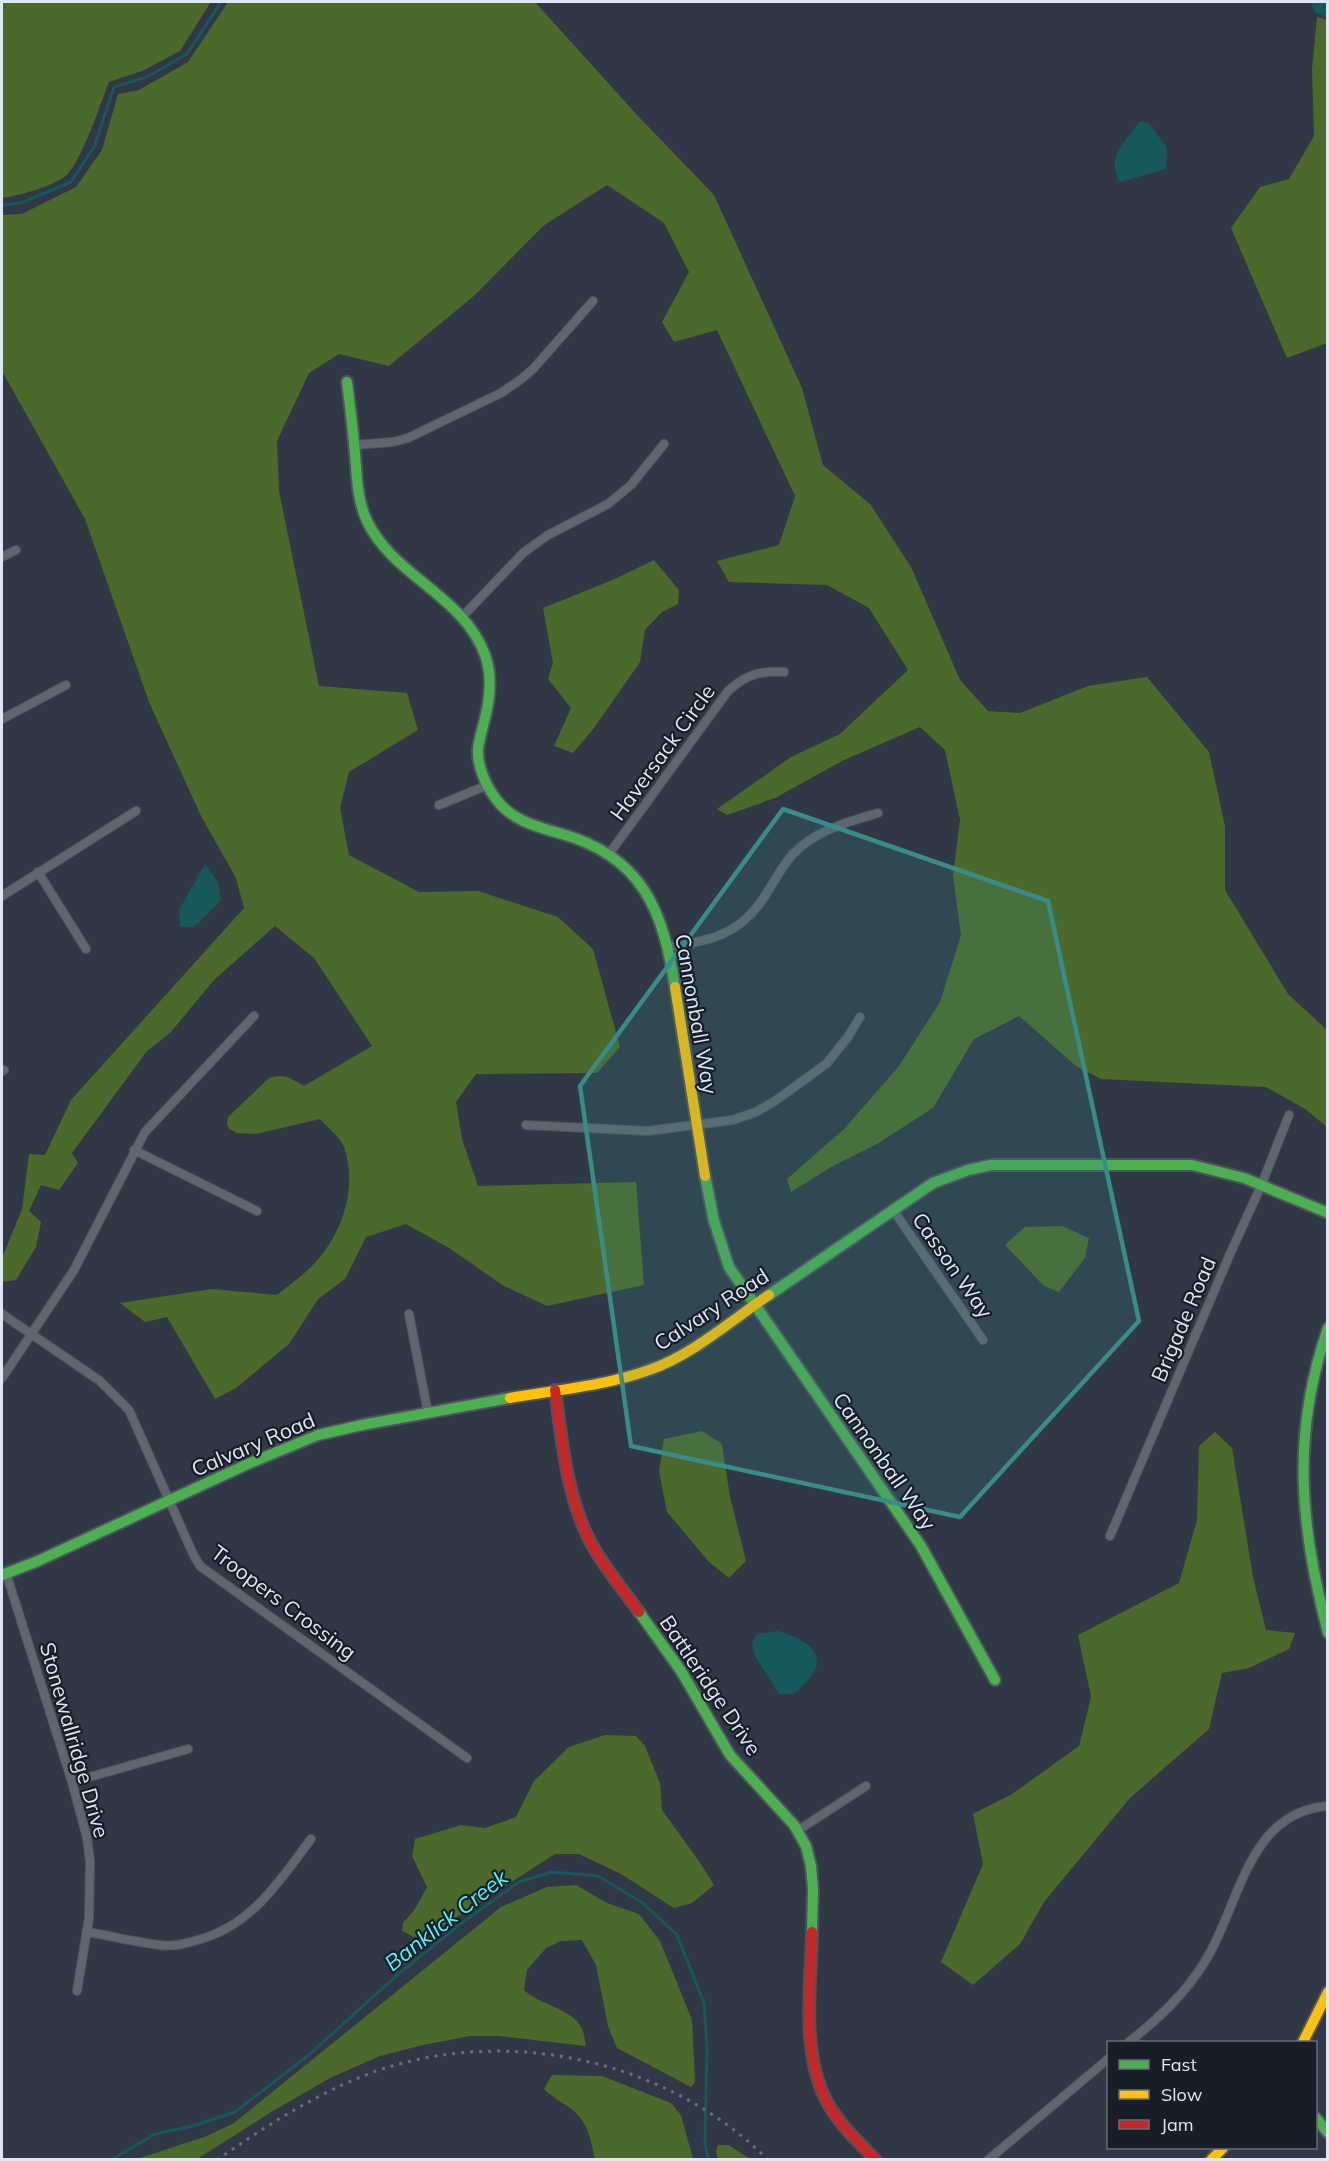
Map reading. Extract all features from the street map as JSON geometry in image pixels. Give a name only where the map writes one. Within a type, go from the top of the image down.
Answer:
[{"type":"street","points":[[354,445],[393,442],[408,438],[501,393],[533,369],[593,301]]},
{"type":"street","name":"Cannonball Way","points":[[347,382],[358,490],[371,529],[386,549],[462,617],[483,650],[492,683],[491,697],[478,749],[488,785],[497,801],[513,816],[530,825],[595,846],[609,854],[629,870],[650,898],[668,947],[717,1240],[729,1268],[921,1546],[995,1680]]},
{"type":"street","points":[[462,617],[523,553],[548,535],[608,504],[631,485],[664,444]]},
{"type":"street","points":[[2,557],[16,550]]},
{"type":"street","name":"Haversack Circle","points":[[609,854],[728,691],[753,674],[763,671],[784,672]]},
{"type":"street","points":[[2,719],[66,685]]},
{"type":"street","points":[[439,805],[488,785]]},
{"type":"street","points":[[2,897],[136,811]]},
{"type":"street","points":[[668,947],[708,940],[738,927],[758,906],[792,855],[803,845],[830,829],[878,813]]},
{"type":"street","points":[[38,872],[86,949]]},
{"type":"street","points":[[2,1378],[74,1270],[145,1132],[254,1016]]},
{"type":"street","points":[[526,1125],[648,1131],[733,1120],[756,1112],[775,1101],[826,1064],[848,1037],[860,1017]]},
{"type":"street","name":"Brigade Road","points":[[1110,1536],[1261,1186],[1289,1115]]},
{"type":"street","points":[[134,1150],[257,1211]]},
{"type":"street","name":"Calvary Road","points":[[4,1574],[250,1463],[318,1435],[612,1380],[666,1364],[933,1183],[968,1170],[991,1165],[1192,1165],[1208,1167],[1328,1213]]},
{"type":"street","name":"Casson Way","points":[[893,1210],[983,1340]]},
{"type":"street","name":"Troopers Crossing","points":[[2,1314],[100,1381],[129,1410],[200,1566],[467,1758]]},
{"type":"street","points":[[409,1314],[428,1413]]},
{"type":"street","points":[[1328,1328],[1314,1376],[1306,1418],[1303,1462],[1305,1528],[1314,1580],[1328,1633]]},
{"type":"street","name":"Battleridge Drive","points":[[555,1390],[580,1523],[590,1542],[681,1671],[730,1755],[797,1831],[806,1846],[812,1877],[811,2032],[814,2066],[820,2087],[834,2114],[876,2160]]},
{"type":"street","name":"Stonewallridge Drive","points":[[4,1574],[72,1782],[87,1838],[90,1861],[87,1932],[77,1991]]},
{"type":"street","points":[[72,1782],[188,1749]]},
{"type":"street","points":[[797,1831],[866,1786]]},
{"type":"street","points":[[1131,2041],[1173,2004],[1192,1982],[1206,1960],[1257,1848],[1270,1831],[1295,1814],[1328,1806]]},
{"type":"street","points":[[87,1932],[162,1945],[185,1944],[229,1929],[271,1893],[311,1839]]},
{"type":"street","points":[[1305,2041],[1328,1992]]},
{"type":"street","points":[[988,2160],[1107,2060]]},
{"type":"street","points":[[1317,2119],[1328,2133]]},
{"type":"street","points":[[1211,2160],[1222,2149]]},
{"type":"highlighted area","points":[[783,809],[1048,901],[1139,1321],[960,1517],[631,1446],[580,1086]]},
{"type":"green space","points":[[2,2],[211,2],[180,51],[142,71],[109,82],[83,149],[70,172],[50,185],[2,198]]},
{"type":"green space","points":[[228,2],[535,2],[638,116],[714,195],[802,388],[823,465],[870,504],[911,567],[960,680],[988,711],[1020,713],[1088,686],[1147,677],[1209,752],[1225,826],[1225,890],[1288,994],[1327,1030],[1327,1127],[1305,1109],[1266,1087],[1101,1079],[1076,1066],[1019,1016],[974,1039],[933,1108],[877,1144],[831,1167],[791,1192],[787,1179],[844,1129],[899,1066],[940,1002],[961,935],[953,875],[960,820],[945,750],[920,727],[842,761],[775,798],[727,815],[717,809],[791,757],[840,734],[908,670],[869,608],[827,585],[729,582],[717,561],[779,545],[795,496],[717,330],[674,342],[662,322],[689,272],[664,223],[607,185],[543,226],[475,295],[389,366],[339,354],[309,373],[277,441],[279,491],[319,686],[407,693],[418,730],[349,772],[340,808],[349,855],[419,892],[478,891],[558,917],[593,949],[620,1047],[597,1073],[476,1074],[456,1102],[462,1139],[478,1186],[636,1182],[644,1285],[547,1306],[504,1286],[449,1248],[406,1224],[366,1237],[345,1279],[318,1299],[289,1344],[236,1388],[215,1399],[167,1317],[145,1322],[120,1303],[212,1289],[277,1295],[312,1266],[332,1240],[339,1226],[348,1195],[348,1163],[342,1143],[320,1119],[256,1134],[237,1133],[229,1129],[228,1117],[268,1079],[283,1076],[304,1086],[372,1046],[314,958],[275,926],[214,980],[170,1033],[147,1051],[72,1153],[78,1163],[59,1190],[41,1185],[29,1211],[41,1222],[36,1247],[16,1280],[2,1282],[2,1258],[22,1209],[29,1154],[45,1155],[71,1100],[244,908],[236,878],[201,816],[149,702],[85,519],[2,371],[2,215],[22,214],[76,187],[102,150],[118,94],[139,90],[188,62]]},
{"type":"green space","points":[[1317,17],[1328,20],[1327,343],[1287,358],[1231,228],[1260,187],[1289,179],[1314,136],[1312,69]]},
{"type":"green space","points":[[654,560],[679,590],[678,604],[662,612],[645,630],[640,662],[594,728],[573,753],[554,746],[571,708],[548,679],[553,663],[543,608],[615,579]]},
{"type":"green space","points":[[1062,1226],[1089,1238],[1085,1258],[1059,1292],[1044,1286],[1005,1245],[1025,1227]]},
{"type":"green space","points":[[702,1431],[722,1444],[730,1497],[746,1561],[729,1578],[709,1562],[667,1512],[659,1471],[664,1439]]},
{"type":"green space","points":[[1215,1432],[1232,1448],[1253,1577],[1266,1630],[1295,1633],[1289,1649],[1249,1668],[1222,1673],[1209,1729],[1130,1798],[1044,1902],[1020,1944],[973,1985],[941,1962],[983,1864],[973,1814],[1012,1794],[1079,1746],[1091,1697],[1078,1635],[1179,1583],[1197,1520],[1199,1446]]},
{"type":"green space","points":[[605,1735],[636,1736],[645,1746],[660,1783],[662,1810],[714,1885],[692,1903],[674,1908],[621,1874],[579,1854],[555,1854],[432,1933],[414,1937],[402,1931],[403,1923],[415,1909],[427,1887],[412,1856],[415,1839],[461,1825],[485,1828],[516,1817],[534,1781],[569,1747]]},
{"type":"green space","points":[[576,1885],[607,1903],[639,1914],[660,1941],[692,2020],[695,2082],[691,2087],[617,2048],[608,2026],[596,1965],[582,1940],[561,1941],[546,1948],[527,1970],[524,1990],[577,2021],[583,2031],[586,2046],[499,2036],[470,2036],[423,2045],[380,2056],[330,2078],[197,2159],[137,2159],[207,2136],[234,2123],[501,1907],[547,1887]]},
{"type":"green space","points":[[552,2075],[602,2076],[671,2103],[681,2115],[693,2159],[595,2159],[589,2134],[580,2117],[544,2089]]},
{"type":"green space","points":[[718,2145],[729,2145],[750,2159],[718,2159],[716,2152]]},
{"type":"shaded area","points":[[1311,2],[1327,2],[1327,17],[1315,13]]},
{"type":"shaded area","points":[[1140,121],[1149,123],[1167,148],[1166,169],[1120,182],[1116,173],[1116,157]]},
{"type":"shaded area","points":[[205,864],[218,883],[221,900],[194,927],[180,927],[179,910]]},
{"type":"shaded area","points":[[778,1631],[808,1645],[817,1657],[817,1665],[811,1676],[794,1694],[779,1694],[755,1656],[752,1642],[757,1634]]},
{"type":"waterway","points":[[2,205],[21,203],[71,182],[94,147],[114,87],[147,77],[187,54],[221,2]]},
{"type":"waterway","name":"Banklick Creek","points":[[111,2160],[155,2134],[193,2126],[235,2112],[310,2054],[396,1976],[462,1923],[519,1882],[552,1872],[598,1876],[643,1903],[677,1935],[704,2003],[707,2048],[705,2142],[708,2160]]},
{"type":"railway","points":[[217,2160],[291,2112],[350,2081],[422,2059],[475,2052],[529,2052],[582,2060],[634,2075],[682,2097],[728,2125],[768,2160]]},
{"type":"traffic: fast","points":[[347,382],[358,488],[367,521],[393,557],[461,617],[475,635],[485,655],[490,689],[478,755],[483,776],[489,788],[502,807],[518,818],[590,844],[612,857],[630,872],[655,911],[664,934],[675,987]]},
{"type":"traffic: fast","points":[[769,1295],[933,1183],[968,1170],[991,1165],[1192,1165],[1244,1178],[1328,1213]]},
{"type":"traffic: fast","points":[[705,1176],[714,1221],[729,1267],[921,1546],[995,1680]]},
{"type":"traffic: fast","points":[[1328,1328],[1316,1367],[1308,1406],[1304,1443],[1306,1518],[1318,1594],[1328,1633]]},
{"type":"traffic: fast","points":[[2,1575],[38,1561],[250,1463],[318,1435],[510,1398]]},
{"type":"traffic: fast","points":[[639,1612],[681,1671],[730,1755],[794,1825],[806,1846],[813,1889],[812,1932]]},
{"type":"traffic: fast","points":[[1317,2119],[1328,2133]]},
{"type":"traffic: slow","points":[[675,987],[705,1176]]},
{"type":"traffic: slow","points":[[510,1398],[615,1380],[665,1364],[696,1347],[769,1295]]},
{"type":"traffic: slow","points":[[1304,2041],[1328,1992]]},
{"type":"traffic: slow","points":[[1211,2160],[1222,2149]]},
{"type":"traffic: jam","points":[[555,1390],[566,1466],[581,1521],[600,1558],[639,1612]]},
{"type":"traffic: jam","points":[[812,1932],[809,2018],[810,2039],[818,2081],[836,2117],[876,2160]]}]
